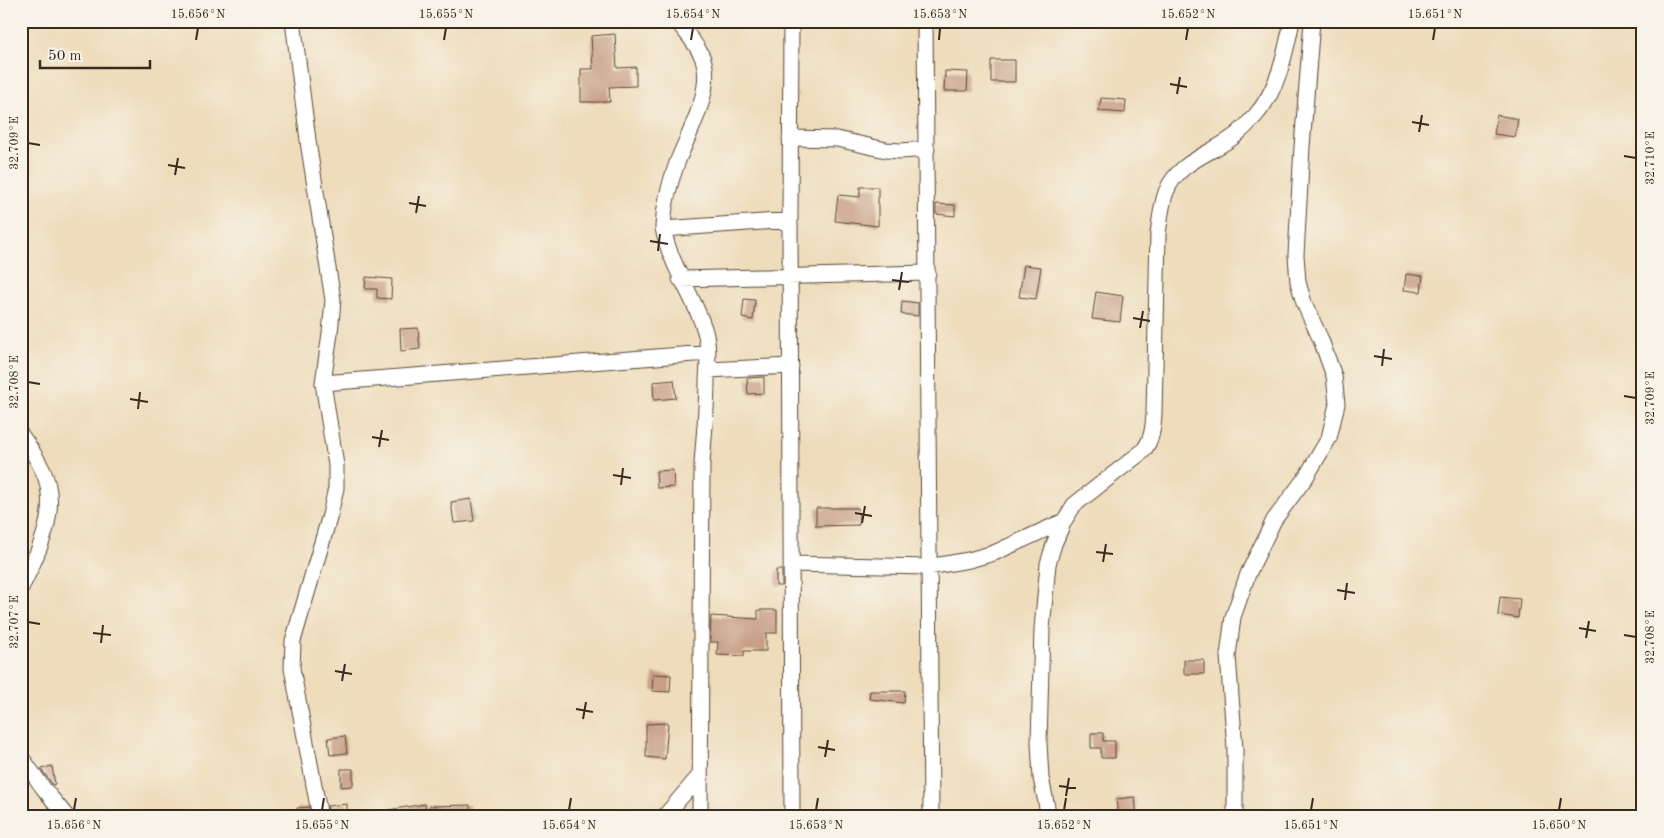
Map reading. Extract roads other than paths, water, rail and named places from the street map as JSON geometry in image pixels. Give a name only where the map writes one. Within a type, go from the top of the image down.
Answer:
[{"type":"street","points":[[293,21],[309,148],[333,300],[322,383],[336,465],[336,488],[330,515],[293,641],[292,668],[320,817]]},
{"type":"street","points":[[677,21],[703,58],[706,73],[699,110],[677,166],[664,211],[663,229],[670,255],[701,320],[706,336],[708,370],[702,464],[700,817]]},
{"type":"street","points":[[792,21],[790,138],[792,817]]},
{"type":"street","points":[[925,21],[928,273],[928,567],[932,817]]},
{"type":"street","points":[[1049,817],[1041,778],[1039,743],[1042,629],[1048,564],[1054,544],[1074,505],[1143,451],[1148,445],[1152,434],[1154,414],[1158,234],[1166,191],[1177,174],[1189,162],[1236,135],[1256,116],[1272,92],[1282,63],[1292,21]]},
{"type":"street","points":[[1235,817],[1235,749],[1228,656],[1233,617],[1248,574],[1274,520],[1306,477],[1328,438],[1337,404],[1334,376],[1321,340],[1304,303],[1298,282],[1296,255],[1312,21]]},
{"type":"street","points":[[790,138],[838,139],[886,150],[927,149]]},
{"type":"street","points":[[663,229],[790,220]]},
{"type":"street","points":[[680,279],[928,273]]},
{"type":"street","points":[[322,383],[707,354]]},
{"type":"street","points":[[708,370],[791,366]]},
{"type":"street","points":[[21,435],[44,472],[50,496],[47,523],[38,551],[21,588]]},
{"type":"street","points":[[792,564],[928,567],[969,560],[994,553],[1064,522]]},
{"type":"street","points":[[21,757],[67,817]]},
{"type":"street","points":[[664,817],[700,775]]}]
